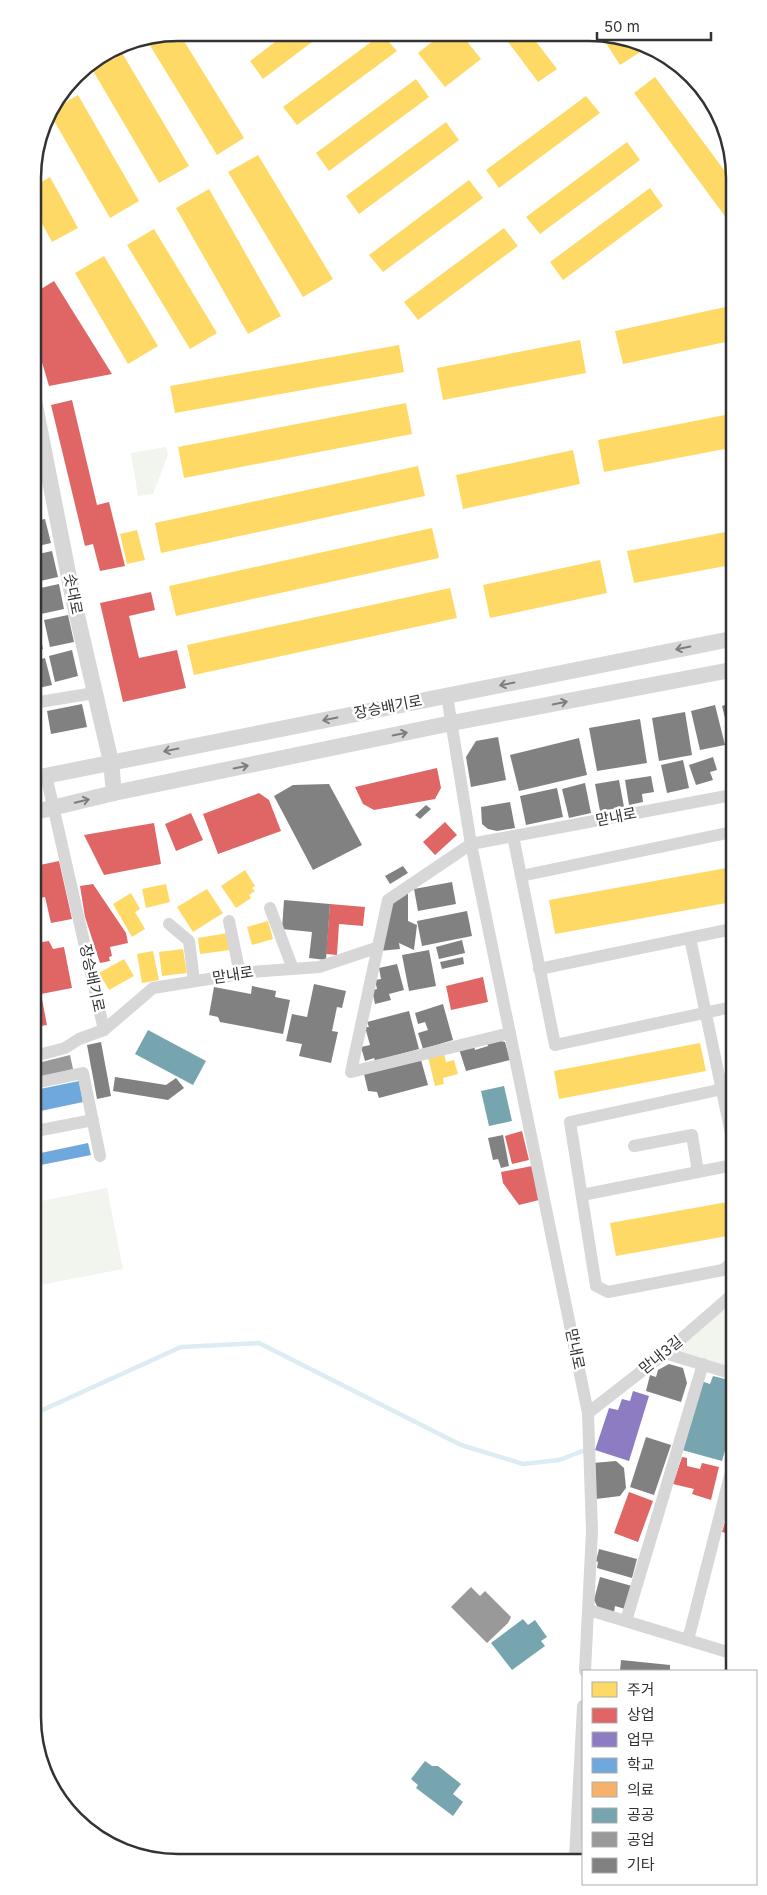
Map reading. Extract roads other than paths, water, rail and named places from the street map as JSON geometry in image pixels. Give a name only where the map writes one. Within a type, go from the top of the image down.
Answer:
[{"type":"street","name":"솟대로","points":[[42,471],[111,762],[114,793]]},
{"type":"street","name":"장승배기로","points":[[42,777],[726,640]]},
{"type":"street","name":"장승배기로","points":[[42,811],[114,793],[452,723],[726,671]]},
{"type":"street","points":[[42,702],[94,693]]},
{"type":"street","name":"맏내로","points":[[447,696],[471,844],[588,1413],[592,1531],[585,1670]]},
{"type":"street","name":"장승배기로","points":[[42,781],[53,808],[104,1030]]},
{"type":"street","name":"맏내로","points":[[510,1033],[351,1072],[376,948],[388,900],[471,844],[726,796]]},
{"type":"street","points":[[521,876],[726,833]]},
{"type":"street","points":[[513,836],[555,1045],[725,1008]]},
{"type":"street","points":[[270,908],[293,969]]},
{"type":"street","points":[[230,921],[240,974]]},
{"type":"street","points":[[169,924],[188,941],[194,981]]},
{"type":"street","points":[[539,969],[726,930]]},
{"type":"street","points":[[690,938],[706,1012],[725,1082]]},
{"type":"street","name":"맏내로","points":[[104,1030],[153,988],[240,974],[319,967],[376,948]]},
{"type":"street","points":[[41,1054],[65,1048],[79,1039],[104,1030]]},
{"type":"street","points":[[41,1082],[83,1073],[100,1156]]},
{"type":"street","points":[[725,1088],[570,1122],[596,1286],[608,1292],[725,1268]]},
{"type":"street","points":[[41,1130],[93,1120]]},
{"type":"street","points":[[634,1146],[692,1135],[698,1172]]},
{"type":"street","points":[[582,1195],[725,1167]]},
{"type":"street","name":"맏내3길","points":[[588,1413],[665,1352],[725,1301]]},
{"type":"street","points":[[665,1352],[725,1371]]},
{"type":"street","points":[[626,1621],[703,1364]]},
{"type":"street","points":[[688,1640],[725,1498]]},
{"type":"street","points":[[589,1610],[725,1651]]},
{"type":"street","points":[[575,1854],[582,1725]]},
{"type":"waterway","points":[[41,1411],[181,1347],[259,1343],[461,1445],[523,1464],[559,1460],[588,1449]]}]
